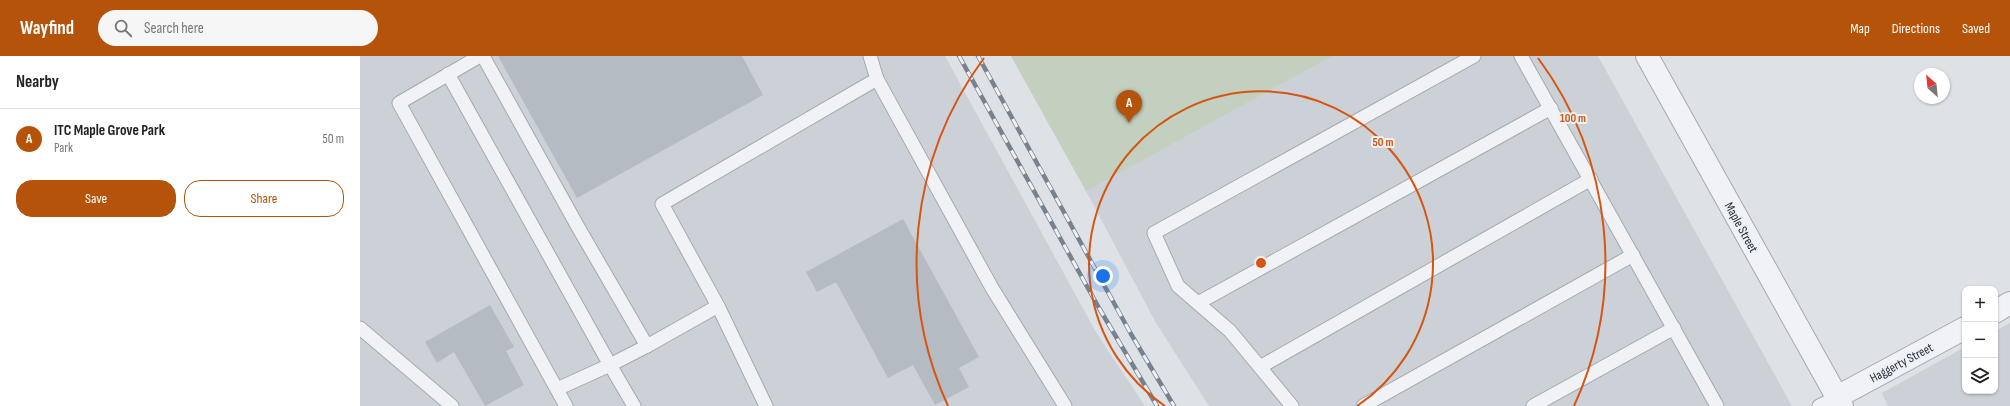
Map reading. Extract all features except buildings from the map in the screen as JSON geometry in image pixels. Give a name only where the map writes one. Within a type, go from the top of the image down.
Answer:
[{"type":"street","name":"Maple Street","points":[[1647,56],[1833,403]]},
{"type":"street","points":[[1998,310],[2010,304]]},
{"type":"street","name":"Haggerty Street","points":[[1833,403],[1962,330]]},
{"type":"lane","points":[[480,56],[398,103],[566,406]]},
{"type":"lane","points":[[483,56],[578,227],[647,346]]},
{"type":"lane","points":[[870,56],[877,79],[992,288],[1064,406]]},
{"type":"lane","points":[[1292,406],[1230,331],[1178,286],[1154,233],[1474,56]]},
{"type":"lane","points":[[1521,56],[1717,406]]},
{"type":"lane","points":[[448,74],[634,406]]},
{"type":"lane","points":[[766,406],[718,306],[662,204],[877,79]]},
{"type":"lane","points":[[1198,303],[1551,108]]},
{"type":"lane","points":[[1260,367],[1591,179]]},
{"type":"lane","points":[[1363,406],[1633,255]]},
{"type":"lane","points":[[557,389],[647,346],[718,306]]},
{"type":"lane","points":[[360,328],[452,406]]},
{"type":"lane","points":[[1533,406],[1674,328]]},
{"type":"shaded area","points":[[360,56],[945,56],[1097,334],[1145,406],[360,406]]},
{"type":"shaded area","points":[[1011,56],[1598,56],[1792,406],[1209,406],[1156,323],[1086,191]]},
{"type":"shaded area","points":[[2010,323],[2010,406],[1888,406],[1882,393],[1962,349],[1962,394],[1998,394],[1998,329]]},
{"type":"green space","points":[[1011,56],[1332,56],[1086,191]]},
{"type":"railway","points":[[959,56],[1099,308],[1157,406]]},
{"type":"railway","points":[[978,56],[1131,334],[1174,406]]},
{"type":"place","name":"ITC Maple Grove Park","points":[[1129,123]]}]
